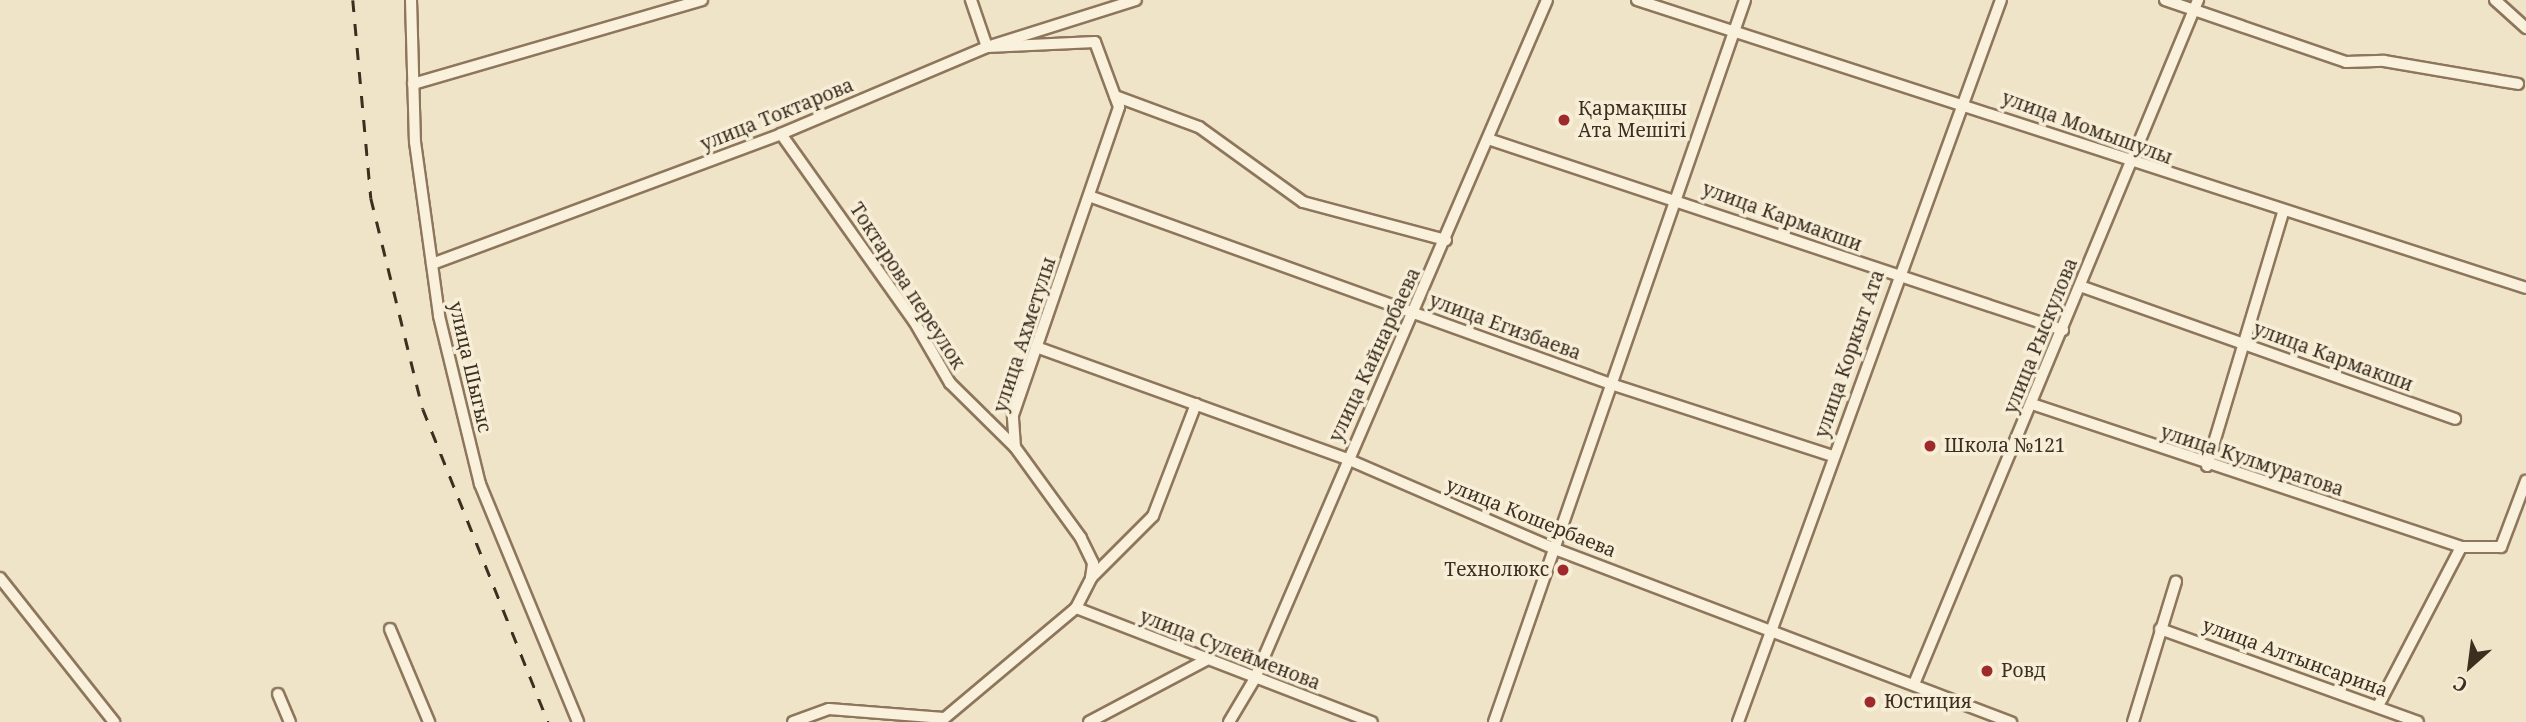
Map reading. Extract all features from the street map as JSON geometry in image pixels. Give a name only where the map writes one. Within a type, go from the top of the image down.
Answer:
[{"type":"street","name":"улица Шыгыс","points":[[411,0],[413,84],[432,264],[480,484],[578,722]]},
{"type":"street","points":[[413,84],[702,0]]},
{"type":"street","points":[[971,0],[987,47]]},
{"type":"street","name":"улица Токтарова","points":[[432,264],[781,134],[987,47],[1136,0]]},
{"type":"street","name":"улица Кайнарбаева","points":[[1229,722],[1254,680],[1347,459],[1416,313],[1547,0]]},
{"type":"street","name":"улица Момышулы","points":[[1637,0],[1733,33],[1962,102],[2283,213],[2526,288]]},
{"type":"street","points":[[1494,722],[1674,197],[1745,0]]},
{"type":"street","name":"улица Коркыт Ата","points":[[1738,722],[1896,276],[2001,0]]},
{"type":"street","points":[[2165,0],[2196,5],[2346,62],[2384,61],[2518,84]]},
{"type":"street","points":[[2495,0],[2526,28]]},
{"type":"street","name":"улица Рыскулова","points":[[1914,684],[2196,5]]},
{"type":"street","name":"улица Ахметулы","points":[[987,47],[1095,42],[1119,107],[1013,415],[1015,447]]},
{"type":"street","points":[[1115,96],[1199,127],[1303,202],[1446,240]]},
{"type":"street","name":"Токтарова переулок","points":[[781,134],[914,321],[950,383],[1015,447]]},
{"type":"street","name":"улица Кармакши","points":[[1488,139],[1674,197],[1896,276],[2063,330]]},
{"type":"street","name":"улица Егизбаева","points":[[1089,195],[1611,384],[1833,456]]},
{"type":"street","points":[[2207,466],[2283,213]]},
{"type":"street","name":"улица Кармакши","points":[[2080,286],[2455,419]]},
{"type":"street","name":"улица Кошербаева","points":[[1036,347],[1347,459],[1555,549],[2011,722]]},
{"type":"street","points":[[793,722],[829,709],[942,720],[1076,608],[1091,578],[1153,516],[1196,404]]},
{"type":"street","name":"улица Кулмуратова","points":[[2032,404],[2207,466],[2461,547],[2501,547],[2526,481]]},
{"type":"street","points":[[1015,447],[1082,538],[1093,563],[1091,578]]},
{"type":"street","points":[[2378,706],[2461,547]]},
{"type":"street","points":[[0,578],[114,722]]},
{"type":"street","points":[[2133,722],[2176,581]]},
{"type":"street","name":"улица Сулейменова","points":[[1076,608],[1254,680],[1372,722]]},
{"type":"street","points":[[390,629],[429,722]]},
{"type":"street","name":"улица Алтынсарина","points":[[2160,629],[2418,722]]},
{"type":"street","points":[[1089,722],[1206,660]]},
{"type":"street","points":[[278,694],[290,722]]},
{"type":"railway","points":[[353,0],[371,198],[423,409],[548,722]]},
{"type":"place","name":"Қармақшы Ата Мешіті","points":[[1564,120]]},
{"type":"place","name":"Школа №121","points":[[1930,446]]},
{"type":"place","name":"Технолюкс","points":[[1563,570]]},
{"type":"place","name":"Ровд","points":[[1987,671]]},
{"type":"place","name":"Юстиция","points":[[1870,702]]}]
